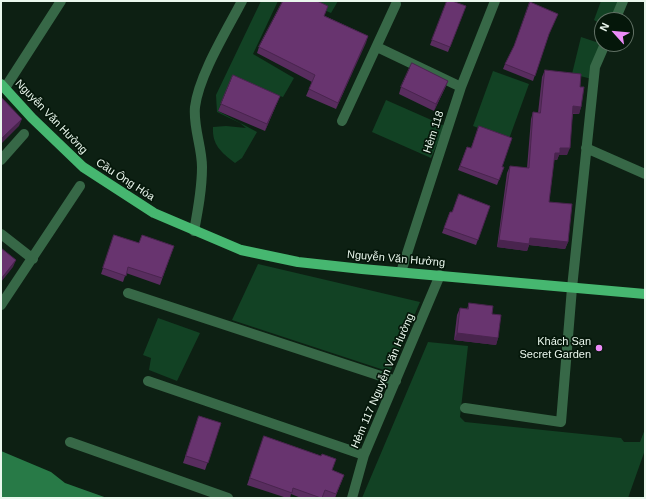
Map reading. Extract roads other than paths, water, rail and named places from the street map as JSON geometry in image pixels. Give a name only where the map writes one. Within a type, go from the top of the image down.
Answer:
[{"type":"main road","name":"Nguyễn Văn Hưởng","points":[[3,86],[32,118],[84,168]]},
{"type":"main road","name":"Cầu Ông Hóa","points":[[84,168],[154,212]]},
{"type":"main road","name":"Nguyễn Văn Hưởng","points":[[154,212],[194,231],[241,250],[298,262],[645,294]]},
{"type":"street","points":[[3,86],[61,1]]},
{"type":"street","points":[[194,231],[200,199],[202,166],[197,138],[195,107],[203,79],[242,1]]},
{"type":"street","name":"Hẻm 118","points":[[401,272],[462,87],[495,1]]},
{"type":"street","points":[[618,12],[623,1]]},
{"type":"street","points":[[342,120],[396,4]]},
{"type":"street","points":[[377,47],[462,87]]},
{"type":"street","points":[[465,408],[562,422],[572,288],[586,148],[595,67],[602,52]]},
{"type":"street","points":[[1,160],[24,134]]},
{"type":"street","points":[[586,148],[645,174]]},
{"type":"street","points":[[1,305],[33,259],[80,186]]},
{"type":"street","points":[[1,234],[33,259]]},
{"type":"street","name":"Hẻm 117 Nguyễn Văn Hưởng","points":[[352,498],[364,455],[440,275]]},
{"type":"street","points":[[128,293],[396,382]]},
{"type":"street","points":[[148,381],[364,455]]},
{"type":"street","points":[[70,442],[228,498]]},
{"type":"place","name":"Khách Sạn Secret Garden","points":[[599,348]]}]
